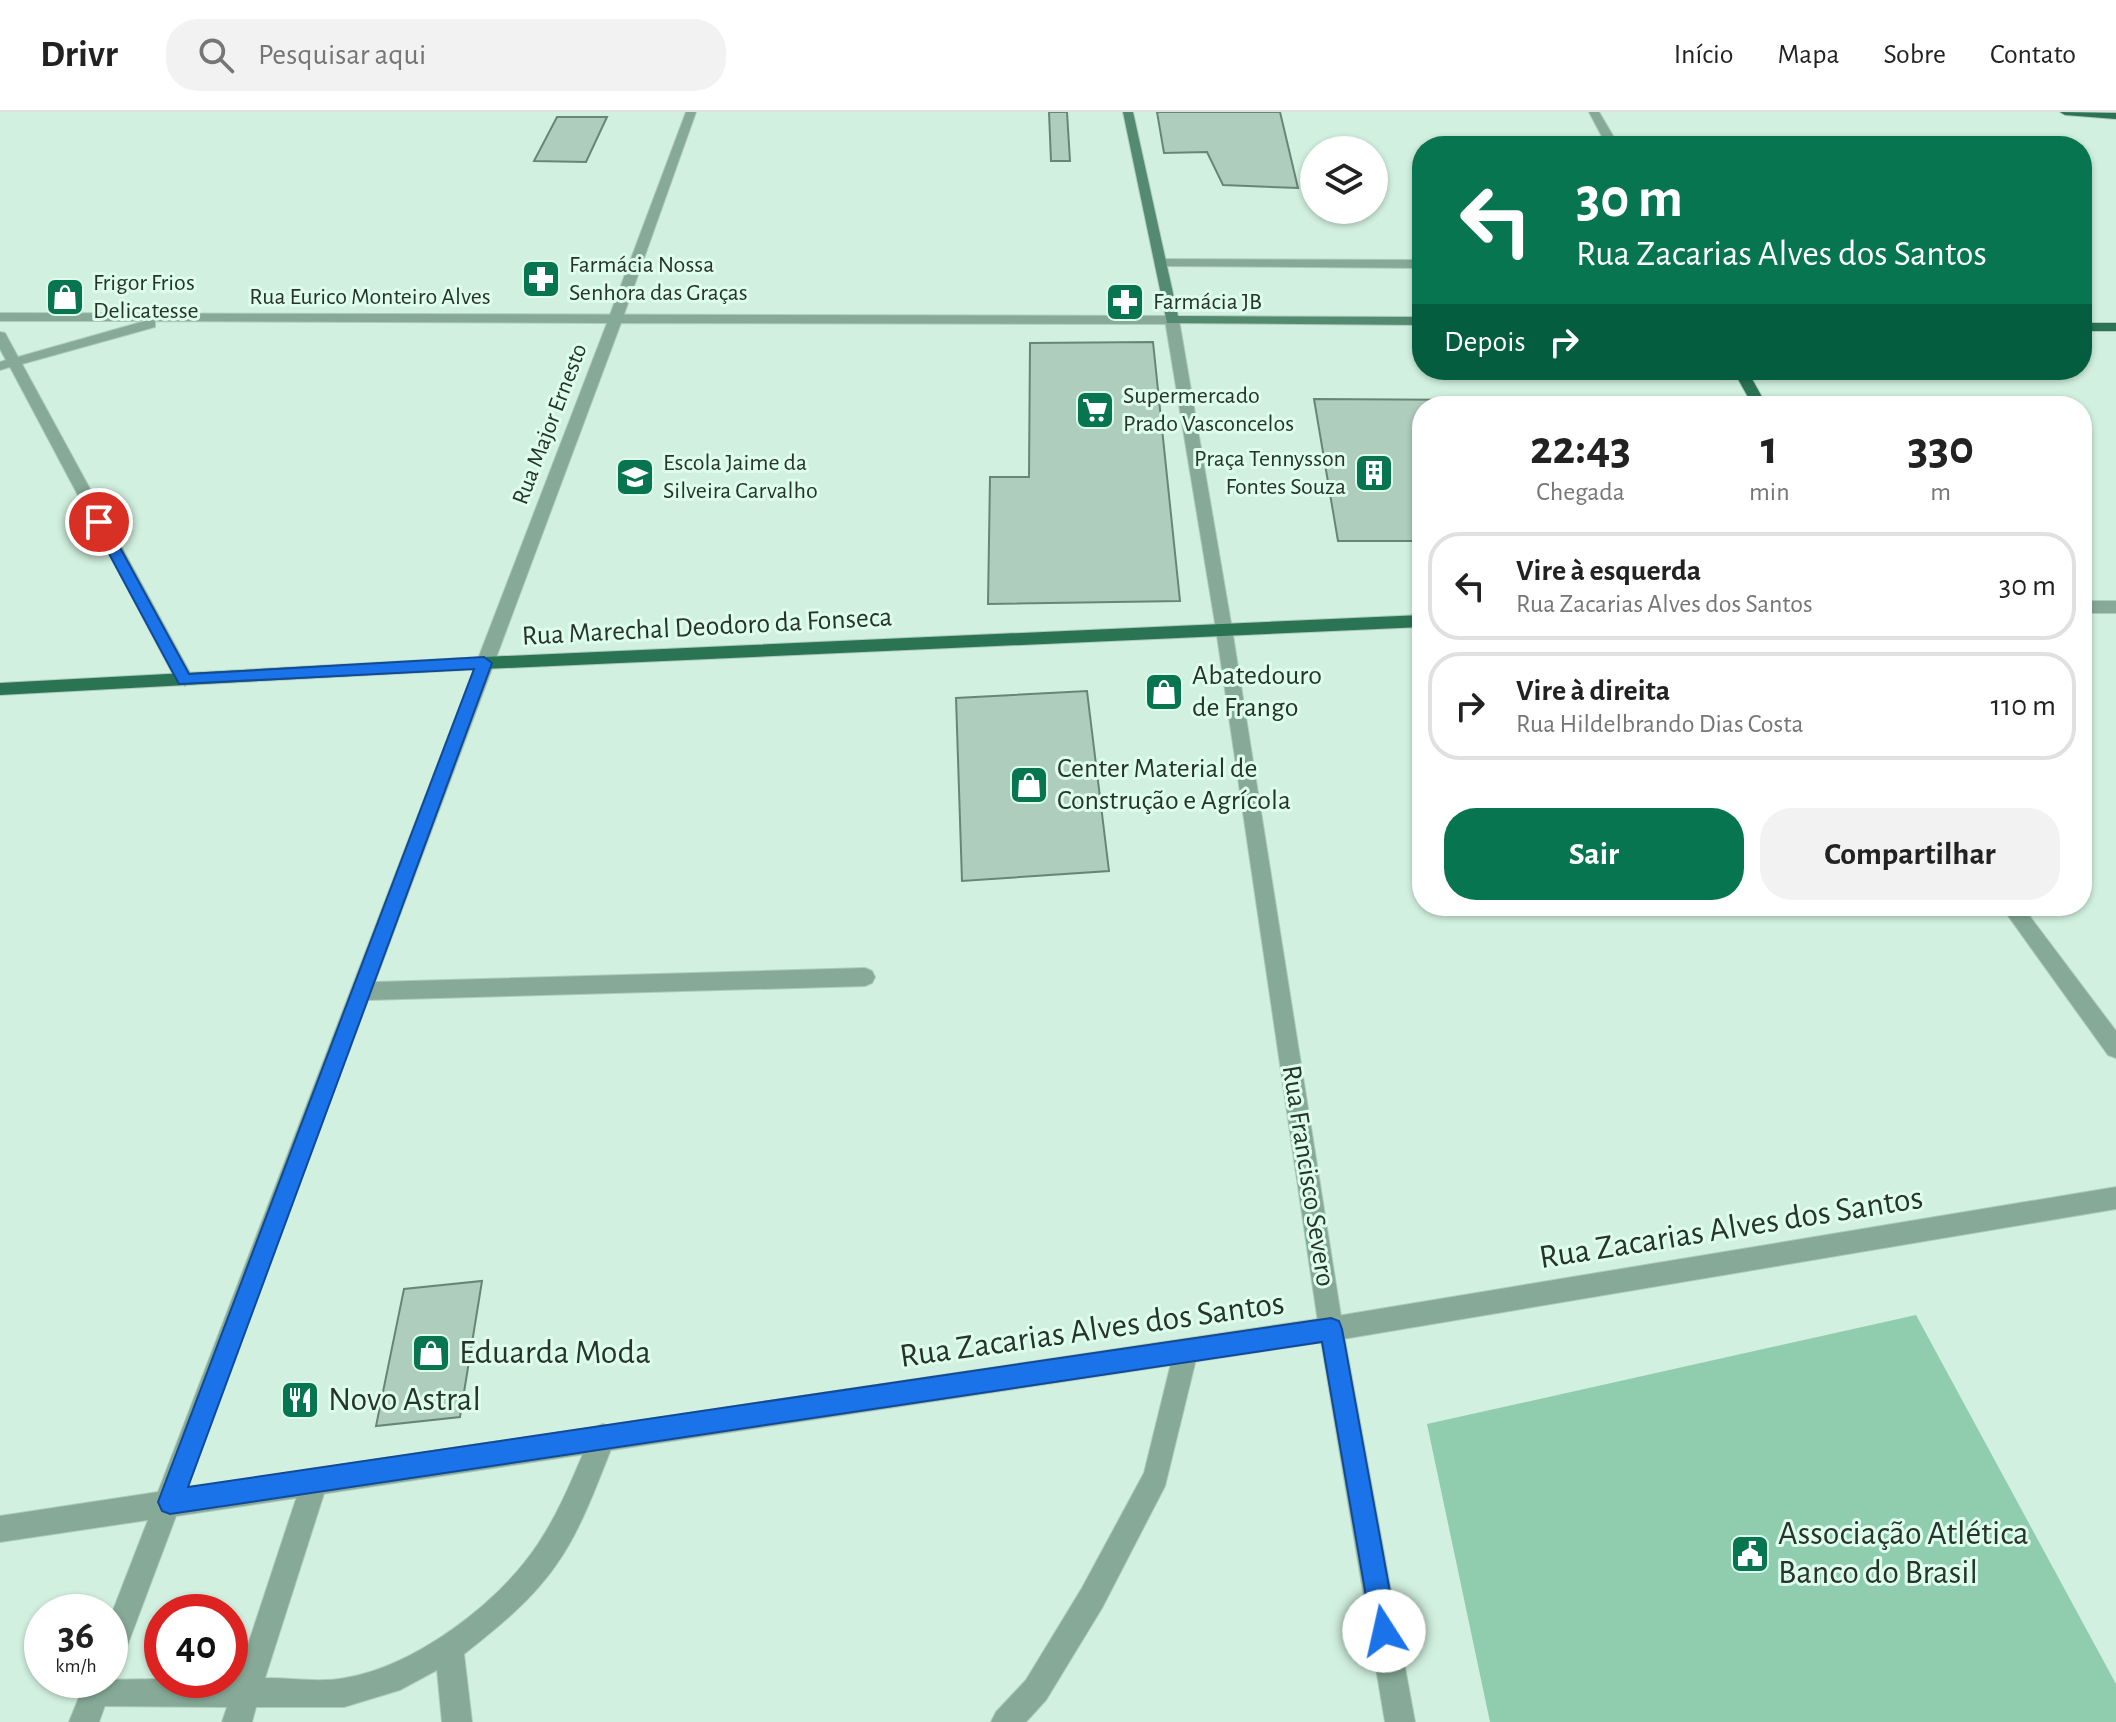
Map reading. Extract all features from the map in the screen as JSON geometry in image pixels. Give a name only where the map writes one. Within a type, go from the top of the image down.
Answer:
[{"type":"main road","points":[[1128,112],[1163,263],[1172,320],[1412,321]]},
{"type":"main road","points":[[2065,112],[2116,116]]},
{"type":"main road","points":[[2092,327],[2116,327]]},
{"type":"main road","points":[[1224,629],[1412,621]]},
{"type":"main road","name":"Rua Marechal Deodoro da Fonseca","points":[[0,689],[1224,629]]},
{"type":"street","name":"Rua Major Ernesto","points":[[128,1609],[691,112]]},
{"type":"street","points":[[1594,112],[1607,136]]},
{"type":"street","points":[[1163,263],[1412,264]]},
{"type":"street","name":"Rua Eurico Monteiro Alves","points":[[0,317],[1172,320]]},
{"type":"street","points":[[6,364],[173,318]]},
{"type":"street","points":[[1172,320],[1224,629]]},
{"type":"street","points":[[0,336],[6,364],[185,680]]},
{"type":"street","points":[[2092,607],[2116,607]]},
{"type":"street","name":"Rua Francisco Severo","points":[[1224,629],[1331,1329],[1400,1722]]},
{"type":"street","points":[[2018,916],[2116,1048]]},
{"type":"street","points":[[362,991],[865,977]]},
{"type":"street","name":"Rua Zacarias Alves dos Santos","points":[[0,1529],[1331,1329],[2116,1198]]},
{"type":"street","points":[[1006,1722],[1044,1677],[1092,1598],[1156,1477],[1186,1351]]},
{"type":"street","points":[[248,1694],[344,1693],[400,1676],[449,1648],[505,1604],[547,1555],[574,1506],[603,1437]]},
{"type":"street","points":[[248,1685],[315,1481]]},
{"type":"street","points":[[449,1648],[457,1722]]},
{"type":"street","points":[[84,1722],[93,1698]]},
{"type":"street","points":[[237,1722],[244,1698]]},
{"type":"green space","name":"Associação Atlética Banco do Brasil","points":[[1916,1315],[2116,1684],[2116,1722],[1490,1722],[1427,1424]]},
{"type":"building","points":[[1049,112],[1067,112],[1070,161],[1051,161]]},
{"type":"building","points":[[1157,112],[1280,112],[1298,188],[1223,185],[1207,152],[1164,153]]},
{"type":"building","points":[[557,117],[607,117],[586,162],[534,161]]},
{"type":"building","name":"Supermercado Prado Vasconcelos","points":[[1153,342],[1180,601],[988,604],[990,477],[1029,477],[1030,343]]},
{"type":"building","name":"Praça Tennysson Fontes Souza","points":[[1314,399],[1412,400],[1412,541],[1338,541]]},
{"type":"building","name":"Center Material de Construção e Agrícola","points":[[1087,691],[1109,871],[962,881],[956,698]]},
{"type":"building","name":"Eduarda Moda","points":[[482,1281],[460,1417],[376,1426],[404,1289]]},
{"type":"place","name":"Farmácia Nossa Senhora das Graças","points":[[541,279]]},
{"type":"place","name":"Frigor Frios Delicatesse","points":[[65,297]]},
{"type":"place","name":"Farmácia JB","points":[[1125,302]]},
{"type":"place","name":"Supermercado Prado Vasconcelos","points":[[1095,410]]},
{"type":"place","name":"Praça Tennysson Fontes Souza","points":[[1374,473]]},
{"type":"place","name":"Escola Jaime da Silveira Carvalho","points":[[635,477]]},
{"type":"place","name":"Abatedouro de Frango","points":[[1164,692]]},
{"type":"place","name":"Center Material de Construção e Agrícola","points":[[1029,785]]},
{"type":"place","name":"Eduarda Moda","points":[[431,1353]]},
{"type":"place","name":"Novo Astral","points":[[300,1400]]},
{"type":"place","name":"Associação Atlética Banco do Brasil","points":[[1750,1554]]},
{"type":"route","points":[[99,522],[185,680],[484,663],[170,1502],[1331,1329],[1384,1631]]}]
